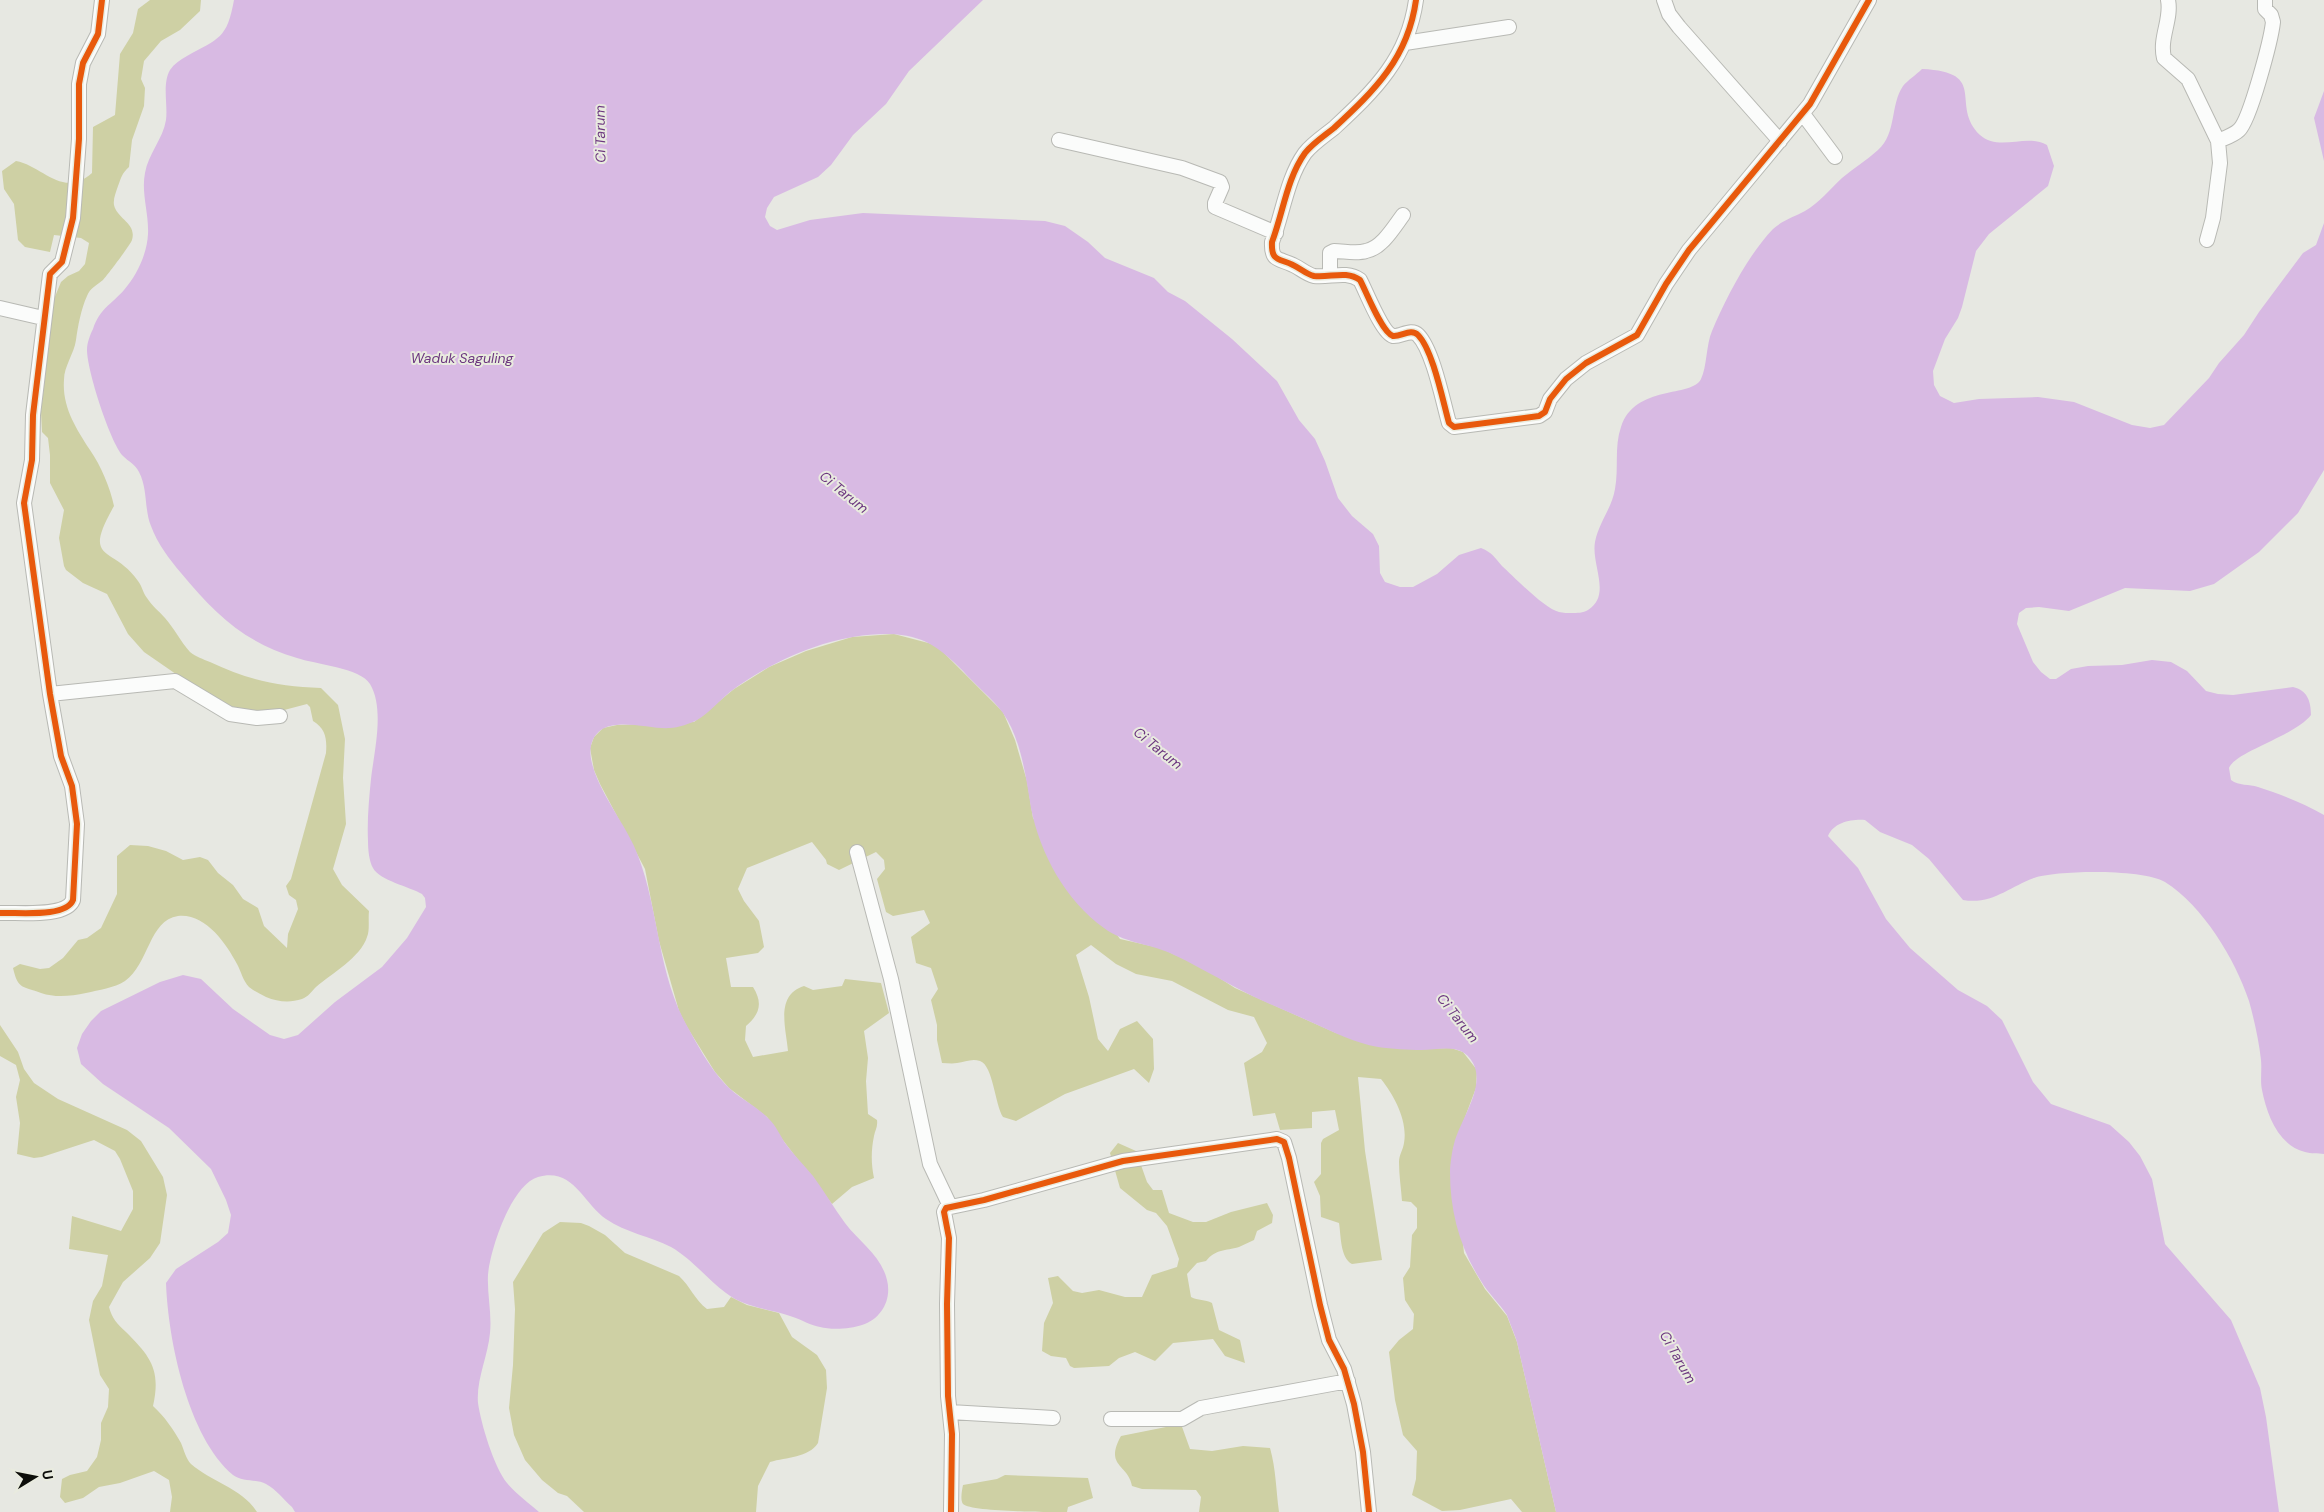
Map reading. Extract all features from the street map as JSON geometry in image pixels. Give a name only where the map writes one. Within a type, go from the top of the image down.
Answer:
[{"type":"street","points":[[0,913],[63,910],[70,906],[73,900],[78,824],[72,786],[61,756],[50,694],[24,503],[32,460],[43,318],[50,274],[62,262],[73,218],[79,139],[79,84],[83,63],[98,34],[102,0]]},
{"type":"street","points":[[1416,0],[1405,42],[1396,61],[1368,95],[1304,154],[1296,170],[1272,251],[1278,260],[1292,264],[1314,276],[1354,276],[1360,280],[1382,325],[1388,333],[1393,336],[1414,332],[1418,334],[1429,356],[1451,426],[1539,416],[1545,412],[1550,399],[1566,379],[1586,364],[1637,335],[1685,255],[1803,114],[1869,0]]},
{"type":"street","points":[[1664,0],[1669,14],[1679,27],[1780,141]]},
{"type":"street","points":[[2168,0],[2170,8],[2163,42],[2164,58],[2188,79],[2218,141],[2220,163],[2213,218],[2207,240]]},
{"type":"street","points":[[2218,141],[2240,130],[2256,89],[2273,22],[2271,15],[2265,9],[2265,0]]},
{"type":"street","points":[[1405,42],[1509,27]]},
{"type":"street","points":[[1803,114],[1835,157]]},
{"type":"street","points":[[1059,140],[1182,168],[1220,182],[1222,187],[1215,203],[1215,208],[1276,233]]},
{"type":"street","points":[[1330,275],[1330,253],[1334,251],[1365,252],[1372,249],[1382,242],[1403,215]]},
{"type":"street","points":[[0,308],[43,318]]},
{"type":"street","points":[[50,694],[175,681],[230,714],[242,717],[280,716]]},
{"type":"street","points":[[857,852],[891,979],[930,1164],[950,1206]]},
{"type":"street","points":[[951,1512],[952,1448],[947,1313],[949,1238],[944,1212],[950,1206],[984,1200],[1123,1161],[1280,1139],[1286,1145],[1328,1336],[1348,1381],[1363,1452],[1369,1512]]},
{"type":"street","points":[[1111,1419],[1182,1419],[1207,1407],[1245,1402],[1348,1381]]},
{"type":"street","points":[[950,1412],[1054,1418]]},
{"type":"green space","points":[[150,0],[201,0],[200,11],[180,30],[161,41],[144,61],[141,79],[145,88],[144,106],[132,140],[129,167],[121,178],[114,200],[116,210],[132,229],[132,240],[105,278],[88,293],[80,318],[75,345],[64,375],[65,399],[75,425],[108,484],[114,506],[100,537],[100,546],[104,552],[119,562],[138,581],[149,601],[168,622],[190,652],[197,657],[251,678],[291,686],[321,688],[338,705],[345,739],[343,778],[346,824],[333,869],[342,885],[369,911],[368,931],[364,944],[345,965],[306,997],[293,1001],[271,999],[249,987],[221,939],[206,924],[188,916],[168,919],[161,925],[133,973],[125,981],[111,987],[69,996],[47,995],[19,984],[13,968],[20,964],[40,969],[49,968],[63,958],[78,940],[87,938],[101,928],[117,894],[117,856],[130,845],[148,846],[166,851],[183,860],[200,857],[208,860],[218,873],[233,885],[243,899],[258,908],[264,926],[287,948],[288,934],[298,909],[296,900],[289,895],[286,886],[291,879],[326,753],[325,735],[321,727],[313,721],[310,707],[307,704],[269,714],[247,711],[215,701],[144,652],[128,634],[107,594],[83,583],[66,570],[64,566],[59,538],[64,510],[50,483],[48,438],[42,432],[41,412],[54,299],[61,282],[79,271],[85,264],[89,243],[81,238],[54,235],[50,252],[25,247],[18,240],[14,204],[4,189],[2,171],[16,161],[26,164],[53,179],[72,183],[82,180],[92,173],[93,127],[115,115],[120,54],[133,33],[138,9]]},
{"type":"green space","points":[[894,634],[936,645],[1003,712],[1015,740],[1027,781],[1033,818],[1120,939],[1160,948],[1204,968],[1235,988],[1336,1033],[1413,1049],[1451,1048],[1463,1052],[1477,1070],[1476,1088],[1453,1149],[1464,1253],[1485,1289],[1507,1316],[1517,1342],[1556,1512],[1522,1512],[1511,1499],[1460,1510],[1442,1511],[1412,1495],[1416,1479],[1417,1451],[1403,1435],[1395,1400],[1389,1352],[1399,1340],[1413,1329],[1414,1314],[1405,1300],[1403,1278],[1410,1267],[1412,1235],[1417,1228],[1417,1208],[1411,1202],[1402,1201],[1399,1162],[1404,1143],[1404,1126],[1395,1100],[1381,1079],[1358,1077],[1365,1151],[1382,1260],[1352,1264],[1343,1252],[1339,1223],[1321,1217],[1320,1196],[1314,1182],[1321,1174],[1321,1143],[1323,1139],[1339,1130],[1335,1110],[1312,1112],[1312,1128],[1280,1130],[1275,1113],[1253,1116],[1244,1063],[1262,1052],[1267,1043],[1254,1017],[1228,1010],[1172,981],[1136,974],[1116,964],[1091,945],[1076,955],[1089,997],[1098,1039],[1108,1051],[1120,1029],[1137,1021],[1153,1039],[1154,1069],[1149,1083],[1134,1069],[1065,1094],[1016,1121],[1003,1117],[991,1077],[984,1064],[974,1060],[942,1063],[937,1040],[937,1025],[931,1000],[938,989],[931,968],[916,963],[911,937],[930,923],[924,910],[893,916],[886,912],[877,879],[885,869],[884,860],[876,852],[839,870],[827,864],[812,842],[747,868],[738,889],[744,901],[759,921],[764,947],[758,953],[726,958],[731,987],[753,987],[758,998],[759,1008],[757,1013],[746,1026],[745,1040],[753,1057],[788,1051],[784,1013],[789,997],[795,990],[804,986],[813,990],[842,986],[845,979],[881,983],[889,1013],[864,1031],[868,1058],[866,1081],[868,1114],[877,1120],[872,1152],[874,1178],[852,1187],[832,1204],[767,1117],[729,1088],[715,1072],[679,1011],[659,941],[645,869],[594,770],[590,748],[594,737],[603,728],[617,725],[694,722],[734,689],[769,667],[806,651],[852,637]]},
{"type":"green space","points":[[0,1025],[18,1052],[24,1069],[34,1083],[58,1099],[127,1130],[141,1141],[163,1177],[167,1195],[160,1243],[150,1258],[123,1282],[109,1307],[115,1321],[148,1357],[155,1373],[156,1383],[153,1406],[175,1433],[189,1462],[235,1491],[251,1504],[257,1512],[170,1512],[172,1497],[169,1480],[154,1471],[120,1483],[99,1487],[83,1498],[65,1503],[60,1497],[62,1479],[87,1471],[97,1457],[101,1440],[101,1423],[108,1407],[109,1389],[100,1375],[89,1320],[93,1301],[102,1286],[108,1255],[69,1249],[72,1216],[121,1231],[133,1209],[133,1191],[115,1151],[94,1140],[42,1157],[34,1158],[17,1154],[20,1123],[16,1097],[20,1080],[16,1065],[0,1056]]},
{"type":"green space","points":[[1118,1143],[1136,1151],[1147,1182],[1153,1190],[1162,1190],[1169,1213],[1193,1222],[1206,1222],[1231,1212],[1267,1203],[1273,1215],[1272,1223],[1257,1231],[1254,1240],[1239,1247],[1217,1252],[1206,1261],[1197,1263],[1187,1274],[1191,1297],[1212,1303],[1219,1330],[1240,1340],[1245,1363],[1225,1356],[1213,1339],[1173,1343],[1155,1361],[1135,1352],[1119,1358],[1109,1366],[1074,1368],[1070,1366],[1066,1358],[1051,1356],[1042,1351],[1044,1323],[1053,1303],[1048,1278],[1058,1276],[1073,1291],[1082,1293],[1099,1290],[1125,1297],[1142,1297],[1152,1275],[1177,1267],[1179,1259],[1167,1226],[1156,1213],[1147,1210],[1120,1188],[1110,1153]]},
{"type":"green space","points":[[560,1222],[581,1223],[589,1226],[605,1235],[625,1253],[679,1276],[707,1309],[724,1307],[731,1297],[747,1305],[779,1313],[792,1337],[817,1355],[826,1370],[827,1388],[818,1443],[809,1452],[770,1462],[758,1486],[756,1512],[584,1512],[567,1496],[558,1493],[542,1480],[525,1460],[514,1435],[509,1408],[515,1309],[513,1282],[543,1233]]},
{"type":"green space","points":[[1181,1424],[1190,1449],[1212,1451],[1243,1446],[1270,1448],[1275,1472],[1279,1512],[1199,1512],[1201,1497],[1196,1490],[1142,1489],[1132,1486],[1130,1479],[1116,1460],[1116,1446],[1121,1436]]},
{"type":"green space","points":[[1005,1475],[1088,1478],[1093,1498],[1068,1507],[1067,1512],[980,1509],[963,1504],[961,1498],[963,1485],[997,1479]]},
{"type":"water","name":"Waduk Saguling","points":[[234,0],[983,0],[909,71],[886,104],[853,135],[831,165],[818,177],[774,197],[767,208],[765,217],[770,226],[777,230],[810,220],[863,213],[1045,221],[1065,226],[1088,242],[1105,258],[1154,278],[1168,292],[1185,301],[1232,339],[1277,381],[1299,420],[1315,439],[1338,498],[1352,516],[1373,534],[1379,546],[1380,573],[1385,582],[1400,587],[1413,587],[1437,574],[1459,555],[1481,548],[1491,554],[1538,599],[1553,610],[1564,613],[1586,611],[1595,604],[1599,596],[1600,588],[1595,542],[1613,496],[1616,481],[1619,435],[1628,413],[1638,404],[1650,398],[1696,385],[1701,379],[1712,331],[1731,291],[1755,251],[1773,229],[1810,208],[1842,178],[1878,150],[1888,136],[1896,102],[1903,86],[1922,69],[1943,71],[1955,76],[1962,83],[1971,124],[1980,135],[1996,142],[2031,141],[2047,145],[2054,166],[2048,186],[1989,234],[1976,251],[1962,307],[1958,318],[1945,339],[1933,371],[1934,385],[1940,396],[1954,403],[1979,399],[2038,397],[2074,402],[2132,425],[2150,428],[2164,425],[2209,378],[2219,363],[2244,335],[2303,253],[2316,245],[2324,223],[2324,470],[2298,513],[2259,552],[2214,584],[2190,591],[2125,588],[2069,611],[2039,607],[2026,608],[2019,613],[2017,624],[2033,662],[2050,679],[2056,679],[2071,669],[2088,666],[2122,665],[2152,660],[2171,662],[2187,671],[2206,691],[2218,694],[2233,695],[2293,687],[2305,693],[2310,705],[2311,715],[2303,723],[2242,756],[2229,768],[2231,780],[2234,782],[2255,786],[2275,793],[2324,815],[2324,1154],[2307,1153],[2296,1148],[2288,1143],[2275,1128],[2262,1090],[2258,1038],[2243,985],[2226,951],[2205,919],[2179,892],[2165,882],[2139,875],[2120,873],[2062,873],[2034,878],[1992,898],[1973,901],[1963,900],[1929,859],[1912,845],[1880,832],[1865,820],[1844,822],[1834,827],[1828,836],[1858,868],[1886,919],[1910,948],[1958,990],[1987,1006],[2002,1020],[2033,1082],[2051,1104],[2110,1125],[2129,1142],[2140,1156],[2152,1179],[2165,1244],[2231,1320],[2260,1388],[2266,1417],[2279,1512],[1556,1512],[1517,1340],[1507,1315],[1484,1285],[1467,1256],[1454,1215],[1450,1187],[1452,1154],[1457,1135],[1471,1104],[1476,1082],[1476,1072],[1468,1056],[1463,1052],[1450,1049],[1394,1049],[1352,1040],[1252,996],[1170,953],[1120,937],[1104,928],[1078,904],[1048,859],[1035,825],[1025,771],[1018,746],[1003,713],[939,649],[912,637],[889,634],[847,638],[805,650],[747,680],[701,717],[684,725],[670,728],[627,724],[606,727],[598,733],[592,742],[590,753],[598,780],[629,835],[642,867],[669,981],[676,1003],[686,1024],[719,1077],[730,1089],[764,1114],[771,1122],[785,1143],[813,1176],[845,1223],[880,1263],[888,1287],[884,1308],[875,1318],[862,1325],[830,1329],[741,1302],[712,1282],[686,1257],[671,1247],[622,1228],[606,1219],[569,1182],[560,1177],[550,1175],[538,1177],[528,1182],[519,1192],[504,1220],[493,1250],[488,1275],[490,1333],[480,1377],[478,1403],[485,1433],[502,1476],[514,1491],[539,1512],[295,1512],[270,1486],[262,1482],[241,1479],[233,1475],[217,1458],[204,1437],[183,1386],[171,1332],[166,1283],[176,1269],[218,1242],[228,1233],[231,1215],[226,1200],[211,1169],[169,1128],[103,1084],[81,1064],[77,1048],[82,1034],[101,1011],[160,982],[183,975],[201,979],[233,1009],[270,1035],[284,1039],[298,1035],[335,1002],[382,967],[407,938],[426,907],[425,898],[422,894],[395,883],[376,872],[370,858],[368,848],[368,810],[378,718],[377,706],[370,684],[357,674],[347,670],[297,658],[262,644],[232,625],[194,588],[160,545],[147,513],[142,479],[136,467],[123,456],[112,436],[100,405],[88,360],[87,347],[99,316],[133,278],[146,249],[148,226],[144,181],[147,166],[162,134],[166,120],[166,82],[170,70],[177,62],[220,36],[228,23]]},
{"type":"water","points":[[2324,91],[2324,161],[2314,118]]},
{"type":"cycle path","points":[[0,913],[51,912],[69,906],[73,900],[77,824],[72,786],[61,756],[50,694],[24,503],[32,460],[33,415],[50,274],[62,262],[73,218],[79,139],[79,84],[83,63],[98,34],[102,0]]},
{"type":"cycle path","points":[[1416,0],[1406,39],[1387,72],[1349,114],[1308,149],[1299,163],[1286,196],[1272,242],[1272,248],[1277,258],[1311,275],[1349,275],[1355,277],[1360,280],[1379,320],[1389,333],[1393,336],[1412,332],[1418,335],[1433,364],[1449,423],[1454,427],[1539,416],[1545,412],[1550,399],[1566,379],[1586,363],[1637,335],[1666,284],[1689,250],[1810,104],[1869,0]]},
{"type":"cycle path","points":[[951,1512],[952,1434],[948,1396],[947,1304],[949,1238],[944,1212],[946,1208],[984,1200],[1123,1161],[1277,1139],[1284,1142],[1289,1158],[1329,1340],[1344,1369],[1354,1404],[1363,1452],[1369,1512]]},
{"type":"water label","name":"Ci Tarum","points":[[600,134]]},
{"type":"water label","name":"Ci Tarum","points":[[844,492]]},
{"type":"water label","name":"Ci Tarum","points":[[1158,748]]},
{"type":"water label","name":"Ci Tarum","points":[[1458,1018]]},
{"type":"water label","name":"Ci Tarum","points":[[1678,1357]]}]
